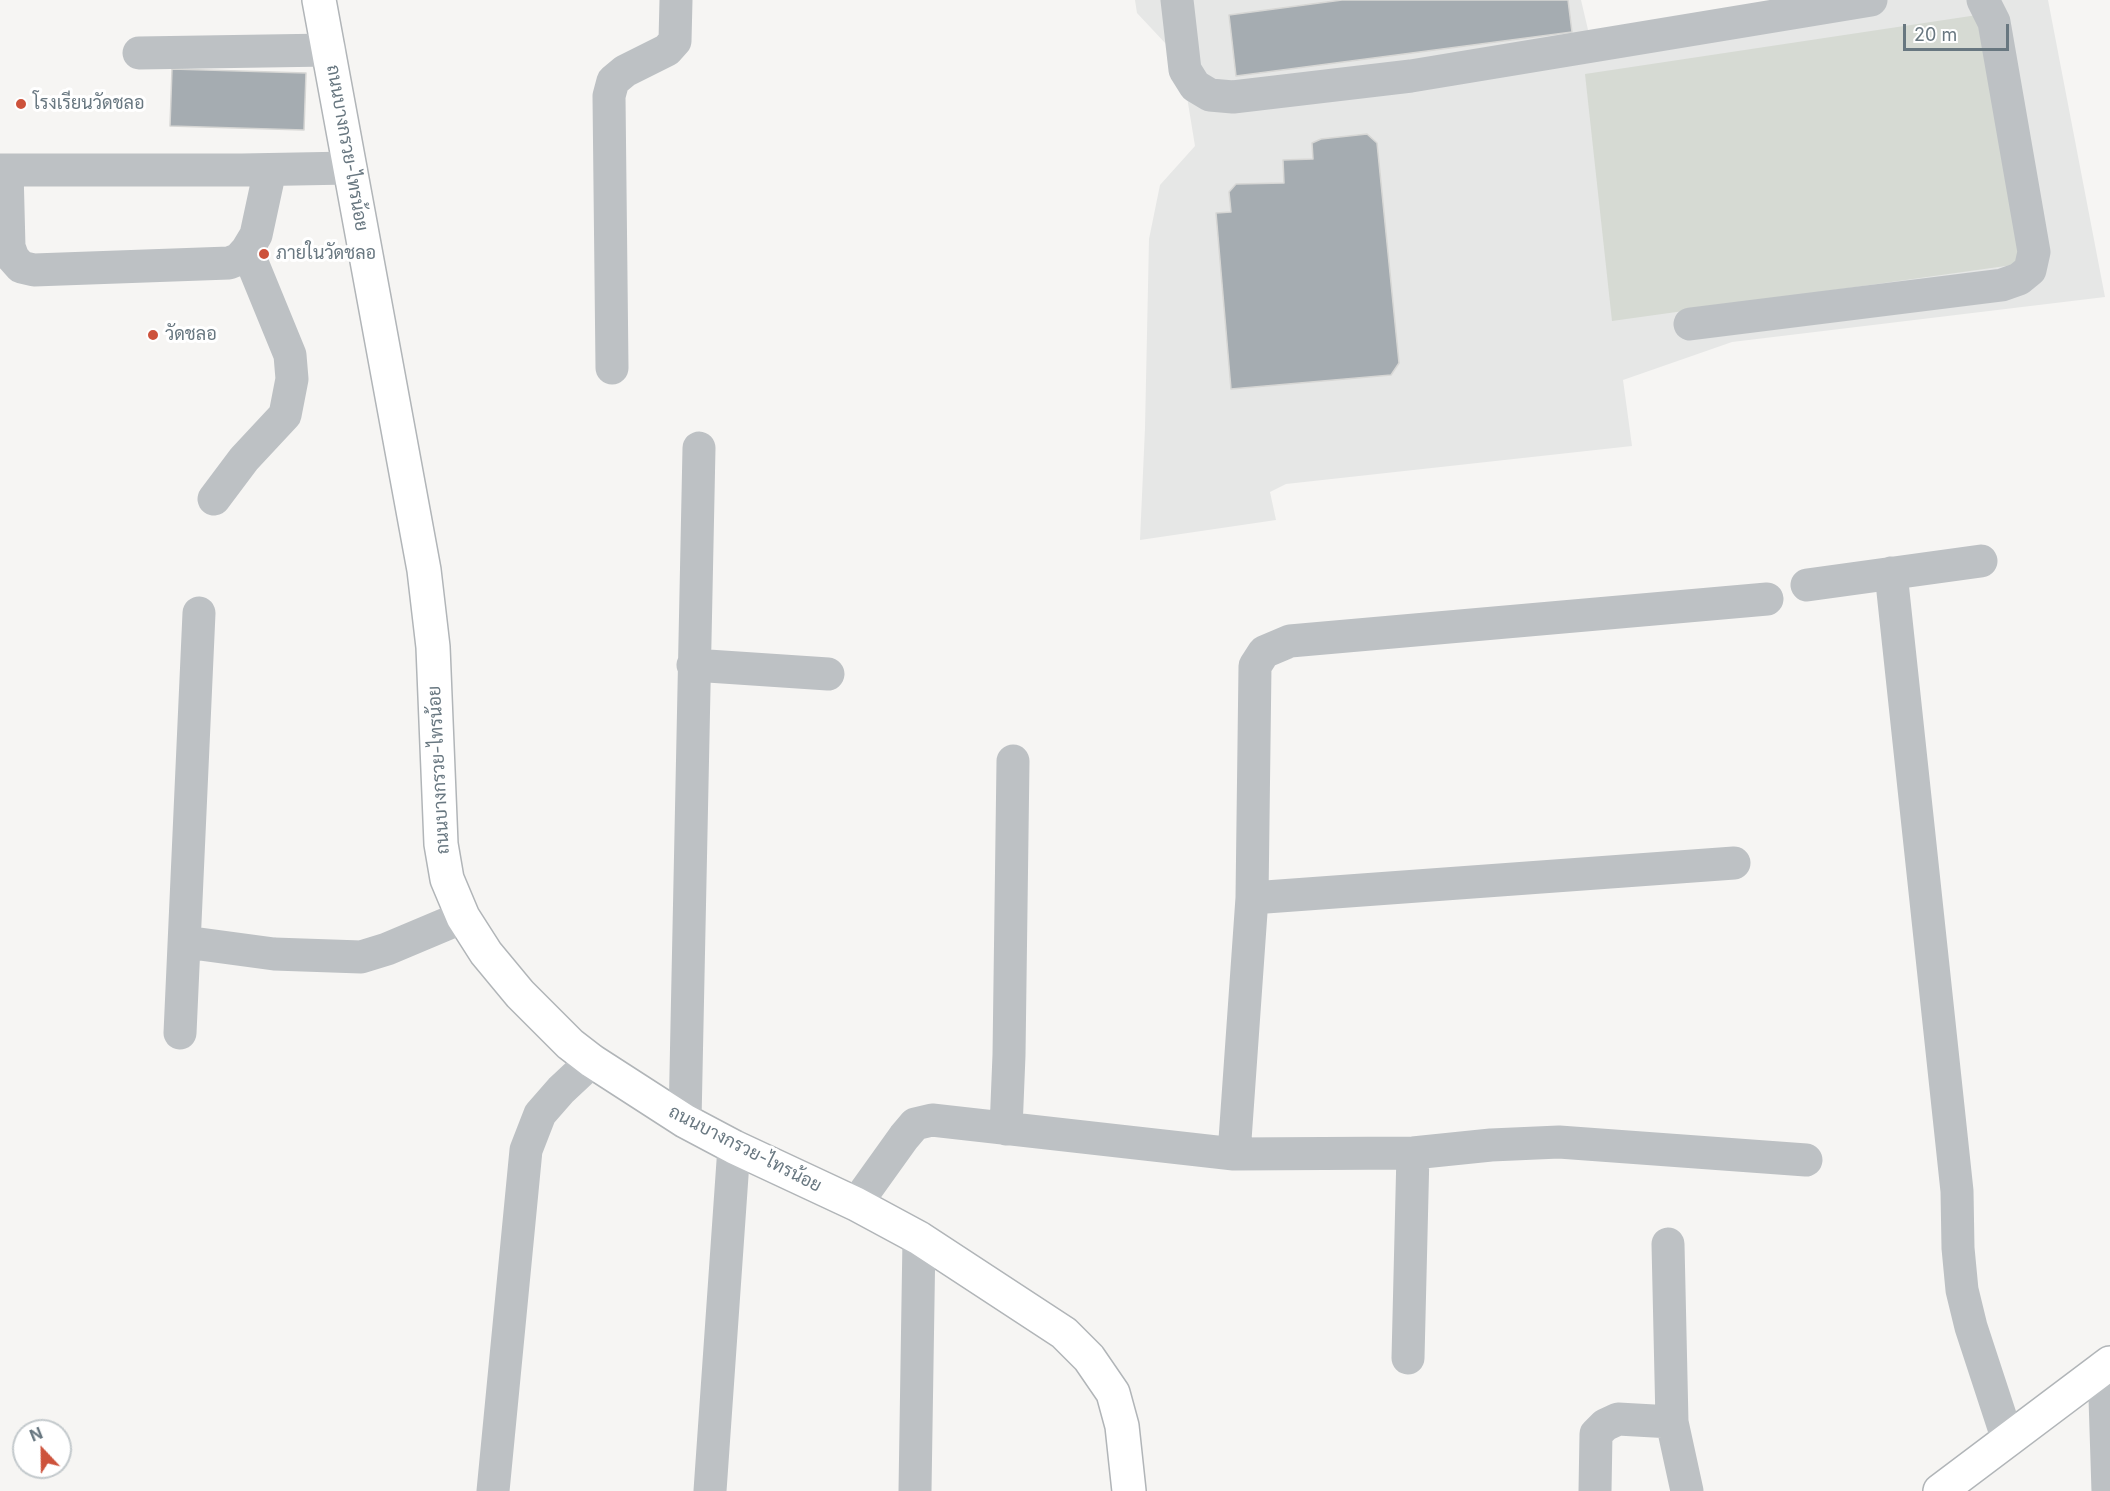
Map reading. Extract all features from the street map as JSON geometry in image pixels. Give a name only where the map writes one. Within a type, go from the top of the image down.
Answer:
[{"type":"main road","name":"ถนนบางกรวย-ไทรน้อย","points":[[319,0],[424,570],[433,647],[441,844],[447,879],[463,916],[486,953],[519,994],[570,1044],[592,1061],[685,1121],[734,1148],[856,1204],[920,1238],[1064,1333],[1089,1358],[1113,1393],[1122,1426],[1129,1491]]},
{"type":"main road","points":[[1940,1491],[2107,1365]]},
{"type":"street","points":[[612,368],[609,96],[613,81],[625,71],[667,50],[675,41],[676,0]]},
{"type":"street","points":[[1177,0],[1185,70],[1195,86],[1210,95],[1233,98],[1411,76],[1871,0]]},
{"type":"street","points":[[1690,324],[2002,285],[2019,279],[2030,270],[2034,252],[1994,22],[1983,0]]},
{"type":"street","points":[[139,53],[329,50]]},
{"type":"street","points":[[270,170],[256,235],[239,259],[229,263],[34,270],[21,267],[13,258],[9,247],[4,170],[350,168]]},
{"type":"street","points":[[214,499],[244,459],[285,415],[292,379],[290,354],[246,250]]},
{"type":"street","points":[[685,1121],[699,448]]},
{"type":"street","points":[[1806,585],[1981,561]]},
{"type":"street","points":[[1891,573],[1958,1191],[1958,1248],[1962,1290],[1971,1327],[2008,1440]]},
{"type":"street","points":[[1234,1154],[1252,898],[1255,666],[1264,652],[1290,641],[1767,599]]},
{"type":"street","points":[[180,1033],[199,613]]},
{"type":"street","points":[[693,665],[828,674]]},
{"type":"street","points":[[1006,1129],[1013,762]]},
{"type":"street","points":[[1252,898],[1734,862]]},
{"type":"street","points":[[185,942],[274,954],[361,957],[387,949],[463,916]]},
{"type":"street","points":[[493,1491],[526,1150],[540,1114],[561,1090],[592,1061]]},
{"type":"street","points":[[856,1204],[915,1124],[932,1120],[1234,1154],[1413,1153],[1491,1145],[1559,1142],[1806,1160]]},
{"type":"street","points":[[710,1491],[734,1148]]},
{"type":"street","points":[[1408,1358],[1413,1153]]},
{"type":"street","points":[[915,1491],[920,1238]]},
{"type":"street","points":[[1668,1244],[1672,1422],[1687,1491]]},
{"type":"street","points":[[2107,1365],[2108,1491]]},
{"type":"street","points":[[1595,1491],[1596,1434],[1605,1425],[1618,1419],[1672,1422]]},
{"type":"shaded area","points":[[1135,0],[1581,0],[1589,34],[1811,0],[2048,0],[2105,297],[1732,342],[1623,380],[1632,446],[1286,484],[1270,492],[1276,520],[1140,540],[1149,239],[1160,185],[1195,146],[1181,60],[1137,13]]},
{"type":"shaded area","points":[[1984,14],[2020,264],[1612,321],[1585,74]]},
{"type":"building","points":[[1342,0],[1568,0],[1572,32],[1236,76],[1229,15]]},
{"type":"building","points":[[172,69],[306,73],[304,130],[170,126]]},
{"type":"building","points":[[1367,134],[1377,143],[1399,363],[1391,375],[1231,389],[1216,213],[1231,212],[1229,192],[1236,184],[1284,183],[1283,160],[1313,159],[1312,143],[1321,139]]},
{"type":"place","name":"โรงเรียนวัดชลอ","points":[[21,104]]},
{"type":"place","name":"ภายในวัดชลอ","points":[[264,254]]},
{"type":"place","name":"วัดชลอ","points":[[153,335]]}]
